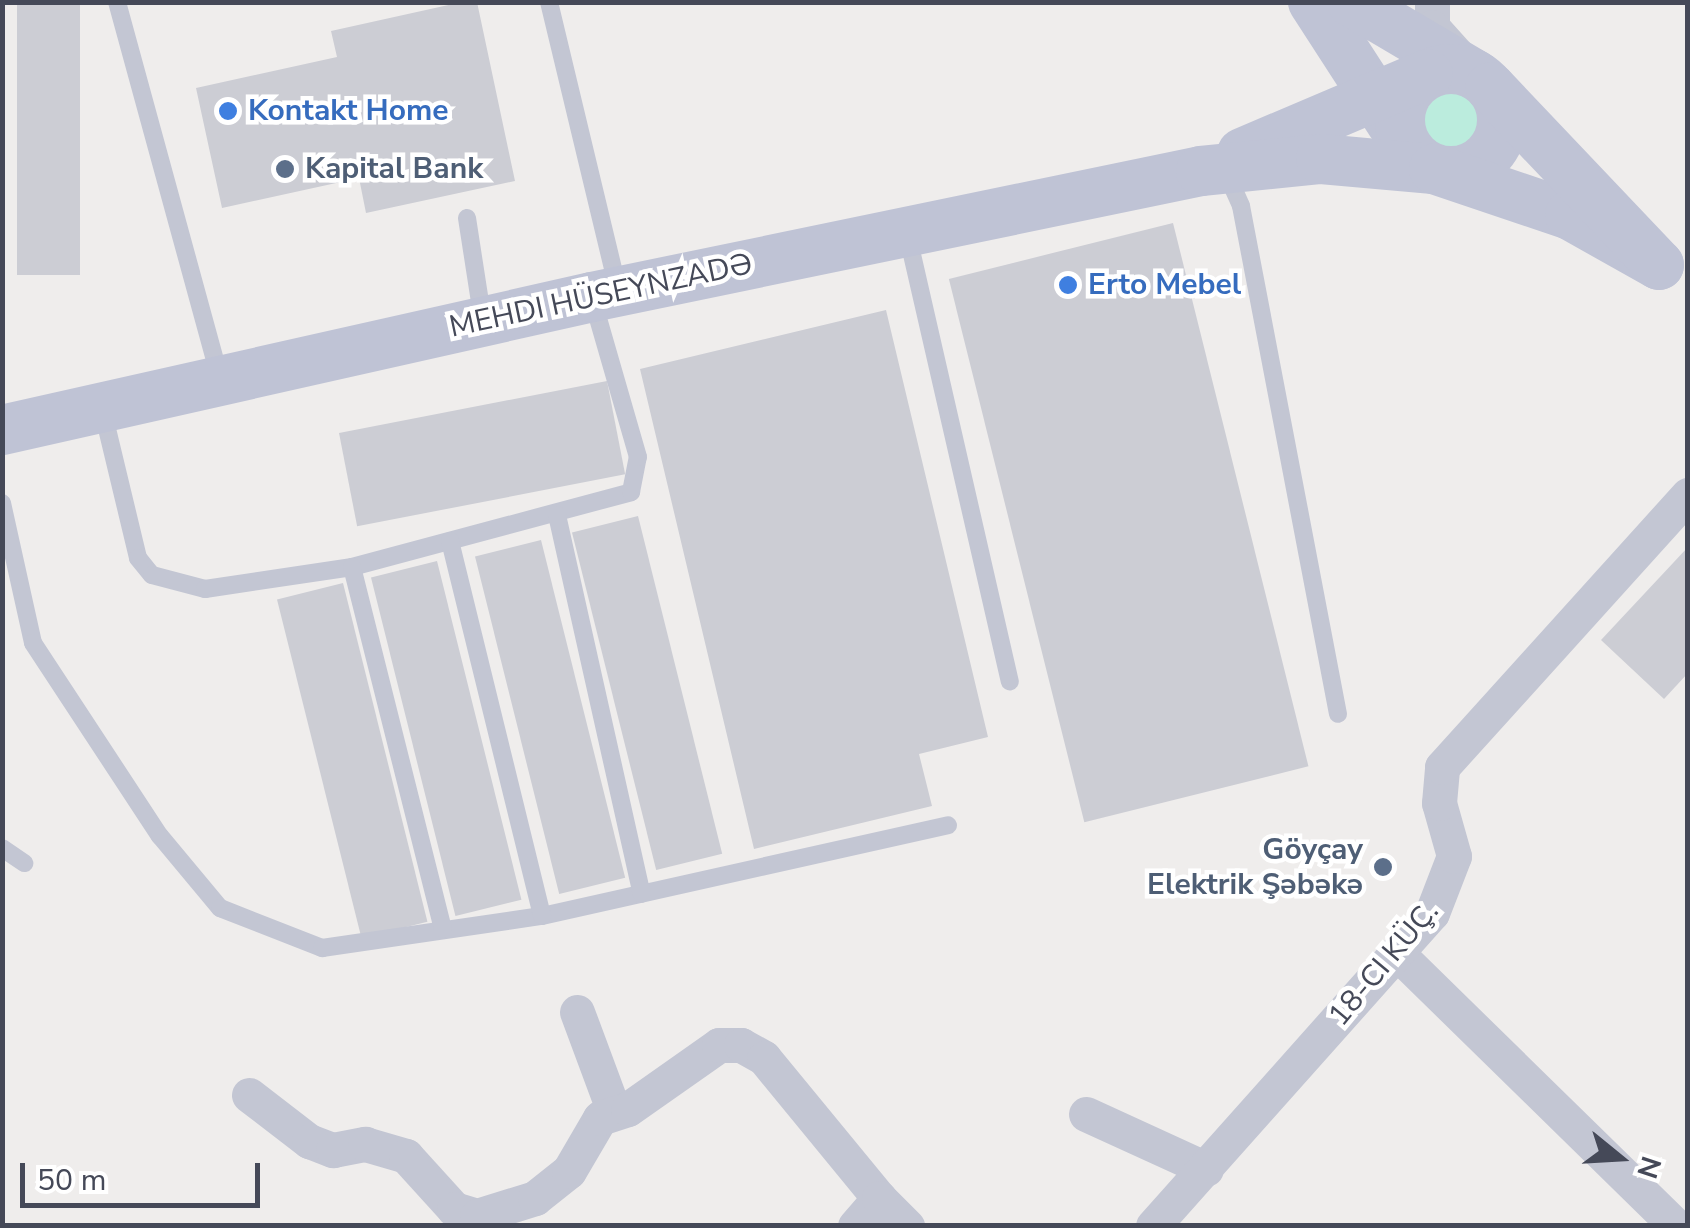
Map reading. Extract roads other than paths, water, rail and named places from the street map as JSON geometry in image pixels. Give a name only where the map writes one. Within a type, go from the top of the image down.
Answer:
[{"type":"main road","points":[[1313,2],[1421,159],[1570,215],[1673,278]]},
{"type":"main road","points":[[1352,2],[1484,81],[1673,278]]},
{"type":"main road","points":[[1444,69],[1484,81],[1502,117],[1494,149],[1467,169],[1421,159],[1321,159],[1213,170],[1374,95],[1444,69]]},
{"type":"main road","points":[[1421,159],[1399,115],[1404,98],[1428,74]]},
{"type":"main road","name":"MEHDI HÜSEYNZADƏ","points":[[2,430],[605,294],[1213,170]]},
{"type":"street","points":[[1432,2],[1432,26],[1484,81]]},
{"type":"street","name":"18-CI KÜÇ.","points":[[1153,1226],[1432,912],[1454,856],[1439,803],[1442,767],[1688,495]]},
{"type":"street","points":[[1397,953],[1676,1226]]},
{"type":"street","points":[[578,1012],[613,1109]]},
{"type":"street","points":[[249,1095],[322,1145],[365,1144],[406,1156],[454,1208],[477,1216],[536,1198],[569,1171],[600,1118],[613,1109],[628,1109],[719,1045],[741,1044],[764,1058],[907,1226]]},
{"type":"street","points":[[1086,1114],[1206,1169]]},
{"type":"street","points":[[856,1226],[880,1198]]},
{"type":"lane","points":[[117,2],[220,378]]},
{"type":"lane","points":[[102,406],[138,558],[152,575],[205,589],[352,567],[612,500],[637,482],[638,456],[550,2]]},
{"type":"lane","points":[[1213,170],[1241,206],[1338,714]]},
{"type":"lane","points":[[467,218],[483,321]]},
{"type":"lane","points":[[907,232],[1010,681]]},
{"type":"lane","points":[[2,503],[33,644],[160,836],[220,908],[322,948],[542,916],[948,825]]},
{"type":"lane","points":[[556,515],[642,894]]},
{"type":"lane","points":[[450,541],[542,916]]},
{"type":"lane","points":[[352,567],[443,929]]},
{"type":"lane","points":[[2,848],[24,863]]},
{"type":"place","name":"Kontakt Home","points":[[228,111]]},
{"type":"place","name":"Kapital Bank","points":[[285,169]]},
{"type":"place","name":"Erto Mebel","points":[[1068,285]]},
{"type":"place","name":"Göyçay Elektrik Şəbəkə","points":[[1383,867]]}]
